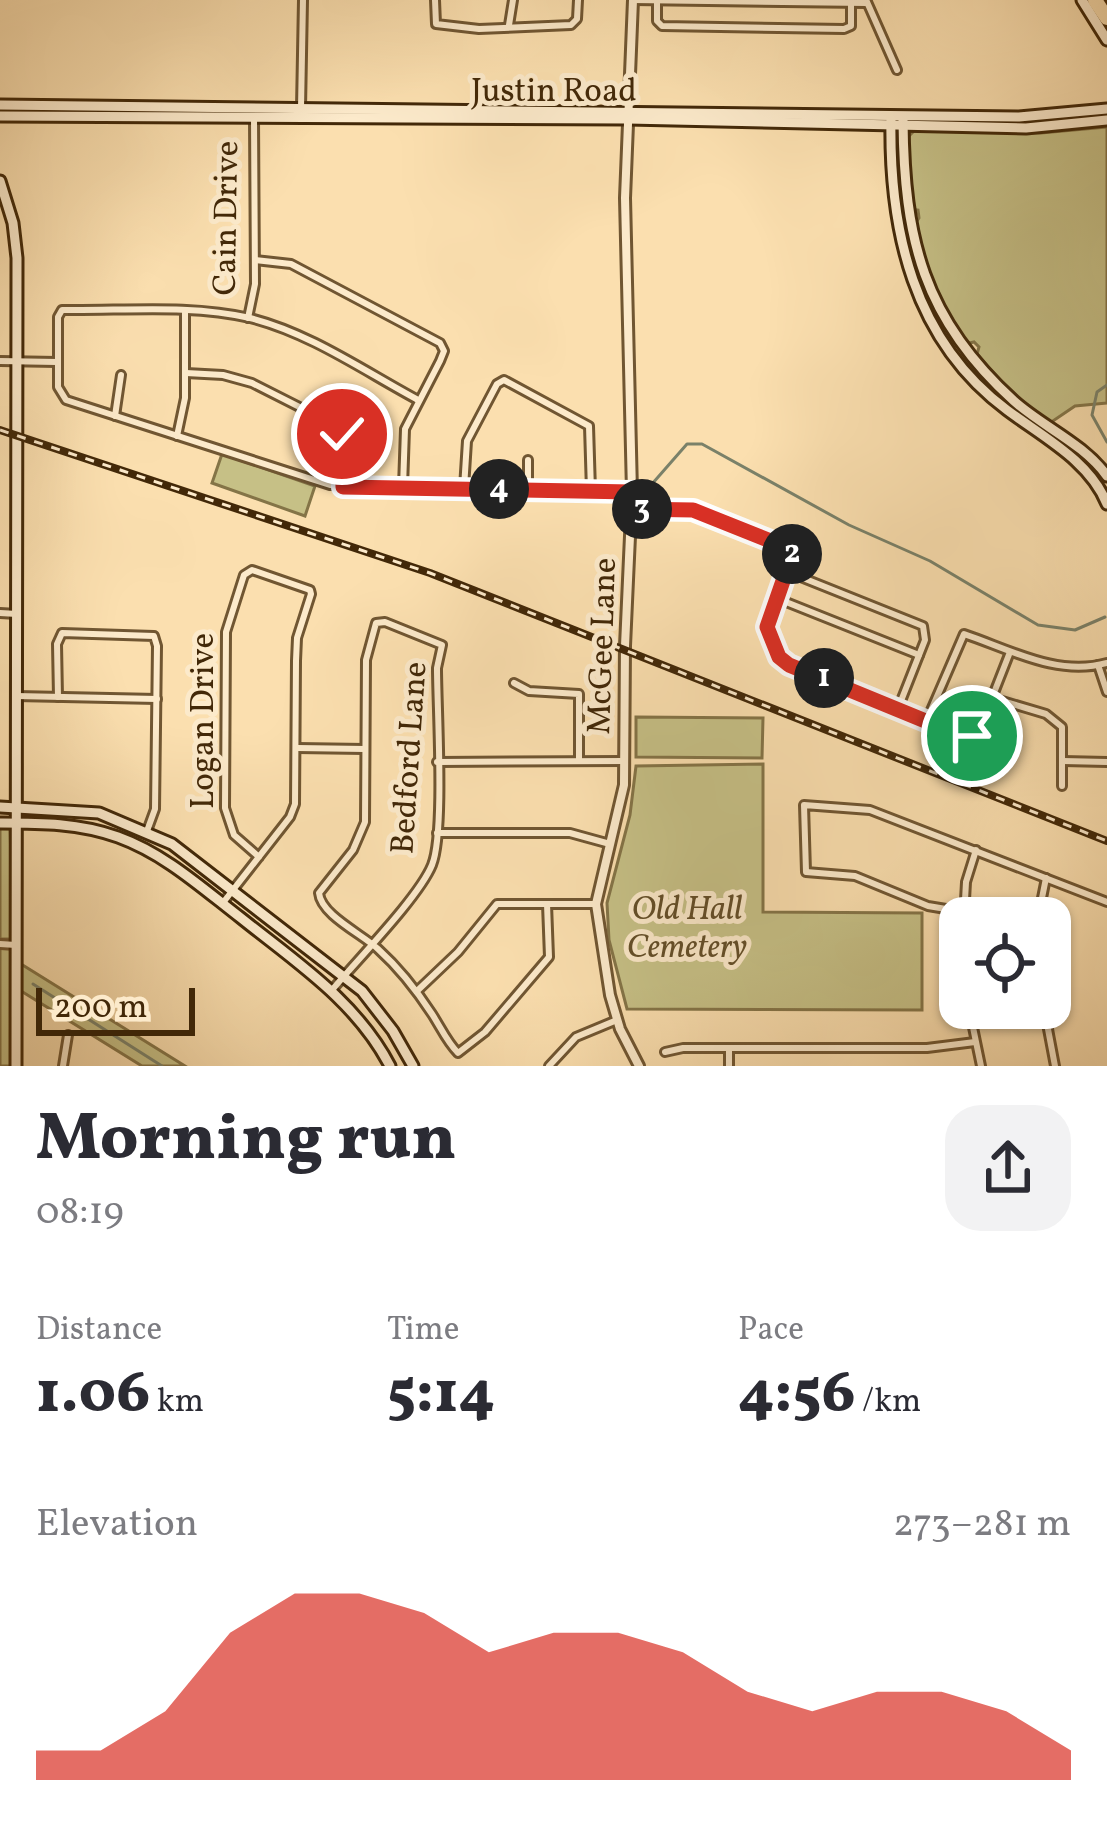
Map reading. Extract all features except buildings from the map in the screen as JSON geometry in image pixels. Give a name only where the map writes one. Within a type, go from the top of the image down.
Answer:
[{"type":"highway","points":[[1095,0],[1107,18]]},
{"type":"main road","points":[[1082,0],[1107,40]]},
{"type":"main road","name":"Justin Road","points":[[0,105],[108,113]]},
{"type":"main road","name":"Justin Road","points":[[897,120],[1031,117],[1107,109]]},
{"type":"main road","name":"Justin Road","points":[[208,113],[254,118],[301,112]]},
{"type":"main road","name":"Justin Road","points":[[0,116],[629,114],[1041,128],[1107,120]]},
{"type":"main road","points":[[897,120],[914,243],[939,310],[967,350],[1094,478],[1107,504]]},
{"type":"main road","points":[[897,120],[894,218],[907,269],[939,334],[992,399],[1088,455],[1107,476]]},
{"type":"main road","points":[[0,181],[13,223],[17,361],[16,1066]]},
{"type":"main road","points":[[894,218],[908,213]]},
{"type":"main road","points":[[0,224],[13,223]]},
{"type":"main road","points":[[956,357],[967,350]]},
{"type":"main road","points":[[0,493],[17,493]]},
{"type":"main road","points":[[0,807],[92,812],[147,831],[233,889],[344,976],[378,1009],[412,1066]]},
{"type":"main road","points":[[97,831],[105,820],[135,826]]},
{"type":"main road","points":[[0,823],[97,831],[165,860],[332,989],[361,1020],[390,1066]]},
{"type":"main road","points":[[16,843],[40,823]]},
{"type":"street","points":[[301,112],[303,0]]},
{"type":"street","points":[[435,0],[436,24],[479,29],[575,22],[578,0]]},
{"type":"street","points":[[509,25],[513,0]]},
{"type":"street","points":[[633,0],[867,2],[897,70]]},
{"type":"street","name":"McGee Lane","points":[[633,0],[625,324],[632,492],[625,761],[622,800],[596,904],[617,1020],[639,1066]]},
{"type":"street","points":[[661,0],[657,21],[662,26],[844,29],[851,26],[851,3]]},
{"type":"street","name":"Cain Drive","points":[[248,318],[255,284],[254,118]]},
{"type":"street","points":[[255,260],[291,264],[440,343],[444,351],[440,362],[405,429],[404,488]]},
{"type":"street","points":[[418,400],[295,334],[248,318],[185,312],[59,313],[57,362],[62,397],[321,483],[632,492]]},
{"type":"street","points":[[177,436],[186,373],[185,312]]},
{"type":"street","points":[[0,361],[57,362]]},
{"type":"street","points":[[186,373],[246,380],[335,424],[342,434],[343,487]]},
{"type":"street","points":[[115,416],[121,375]]},
{"type":"street","points":[[464,488],[470,434],[497,384],[504,380],[589,425],[591,491]]},
{"type":"street","points":[[528,460],[528,490]]},
{"type":"street","points":[[632,509],[693,510],[788,548],[792,555],[788,572],[767,627],[779,657],[926,722],[972,736],[979,731],[1010,652]]},
{"type":"street","name":"Logan Drive","points":[[259,857],[234,835],[225,808],[226,632],[244,575],[252,570],[310,590],[297,638],[296,748]]},
{"type":"street","points":[[788,572],[915,621],[925,633],[899,707]]},
{"type":"street","points":[[776,598],[919,655]]},
{"type":"street","points":[[0,613],[16,614]]},
{"type":"street","name":"Bedford Lane","points":[[332,989],[429,871],[436,833],[437,668],[442,650],[438,641],[376,623],[366,660],[365,749]]},
{"type":"street","points":[[58,697],[61,634],[150,634],[154,638],[155,809],[147,831]]},
{"type":"street","points":[[926,722],[964,634],[1048,663],[1103,664],[1107,692]]},
{"type":"street","points":[[514,683],[529,691],[579,694],[580,761]]},
{"type":"street","points":[[16,697],[157,698]]},
{"type":"street","points":[[992,698],[1055,718],[1062,727],[1062,786]]},
{"type":"street","points":[[223,904],[290,818],[295,804],[296,748],[365,749],[364,826],[319,897],[417,992],[458,1054],[485,1031],[549,957],[547,904]]},
{"type":"street","points":[[437,762],[625,761]]},
{"type":"street","points":[[1063,761],[1107,762]]},
{"type":"street","points":[[939,909],[855,876],[806,872],[804,805],[870,809],[1107,902]]},
{"type":"street","points":[[436,833],[570,833],[610,844]]},
{"type":"street","points":[[965,897],[976,850]]},
{"type":"street","points":[[1042,897],[1046,878]]},
{"type":"street","points":[[417,992],[497,904],[596,904]]},
{"type":"street","points":[[0,944],[16,945]]},
{"type":"street","points":[[551,1065],[576,1037],[617,1020]]},
{"type":"street","points":[[973,1029],[982,1066]]},
{"type":"street","points":[[1047,1029],[1055,1066]]},
{"type":"street","points":[[63,1066],[68,1035]]},
{"type":"street","points":[[665,1052],[683,1048],[927,1048],[975,1042]]},
{"type":"street","points":[[729,1066],[730,1048]]},
{"type":"green space","points":[[1107,127],[1107,403],[1075,406],[1050,423],[1019,401],[977,354],[979,347],[974,342],[965,344],[927,275],[915,224],[918,210],[909,209],[907,138],[916,129],[1041,133]]},
{"type":"green space","points":[[222,454],[315,486],[305,516],[212,483]]},
{"type":"green space","points":[[636,717],[763,718],[762,758],[636,757]]},
{"type":"green space","name":"Old Hall Cemetery","points":[[763,764],[763,912],[922,913],[922,1010],[627,1009],[609,940],[607,903],[630,815],[636,766]]},
{"type":"green space","points":[[0,826],[10,826],[13,939],[0,939]]},
{"type":"green space","points":[[0,947],[12,948],[13,1066],[0,1066]]},
{"type":"green space","points":[[21,964],[185,1066],[142,1066],[21,991]]},
{"type":"waterway","points":[[1107,385],[1097,392],[1092,415],[1107,442]]},
{"type":"waterway","points":[[645,492],[687,444],[702,444],[849,525],[930,561],[1038,625],[1075,630],[1105,617]]},
{"type":"waterway","points":[[33,984],[162,1066]]},
{"type":"railway","points":[[0,430],[430,573],[1107,841]]},
{"type":"route","points":[[342,434],[343,487],[632,492],[632,509],[693,510],[788,548],[792,555],[788,572],[767,627],[779,657],[926,722],[972,736]]}]
